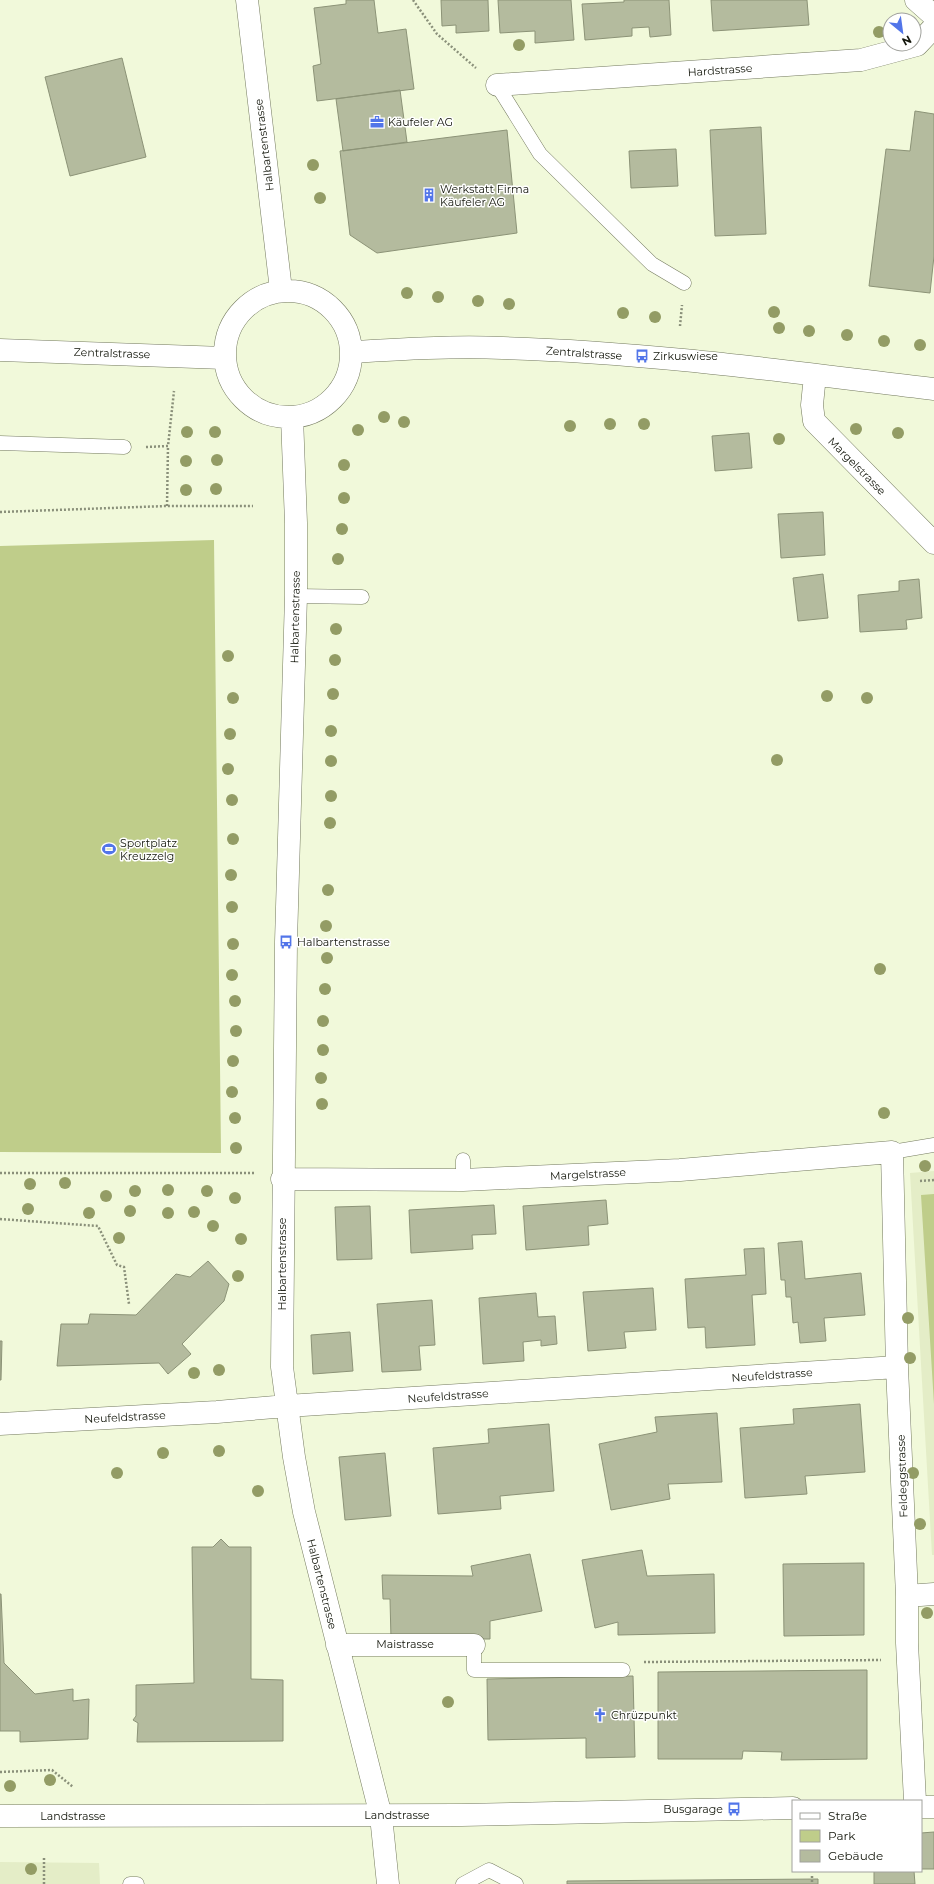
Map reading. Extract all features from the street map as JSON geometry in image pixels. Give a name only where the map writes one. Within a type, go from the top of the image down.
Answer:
[{"type":"street","name":"Halbartenstrasse","points":[[247,0],[281,290]]},
{"type":"street","points":[[916,0],[934,16]]},
{"type":"street","name":"Hardstrasse","points":[[497,85],[861,60],[917,45],[934,27]]},
{"type":"street","points":[[281,290],[299,290],[316,296],[331,306],[342,319],[350,335],[352,352],[350,372],[342,389],[328,404],[311,414],[292,417],[272,416],[254,408],[239,394],[229,378],[224,358],[227,334],[239,313],[258,297],[281,290]]},
{"type":"street","name":"Zentralstrasse","points":[[352,352],[397,349],[503,348],[642,356],[934,389]]},
{"type":"street","name":"Zentralstrasse","points":[[0,350],[176,355],[224,358]]},
{"type":"street","name":"Margelstrasse","points":[[815,375],[812,405],[814,421],[934,543]]},
{"type":"street","name":"Halbartenstrasse","points":[[292,417],[296,522],[296,596],[286,942],[282,1179],[282,1367],[294,1457],[304,1512],[381,1816],[388,1884]]},
{"type":"street","name":"Margelstrasse","points":[[282,1179],[463,1170],[680,1170],[892,1152]]},
{"type":"street","name":"Feldeggstrasse","points":[[892,1152],[897,1367],[915,1800]]},
{"type":"street","name":"Neufeldstrasse","points":[[0,1424],[217,1412],[287,1406],[897,1367]]},
{"type":"street","points":[[907,1596],[934,1594]]},
{"type":"street","name":"Maistrasse","points":[[337,1645],[474,1645]]},
{"type":"street","points":[[922,1807],[934,1807]]},
{"type":"street","name":"Landstrasse","points":[[0,1816],[381,1816],[792,1808]]},
{"type":"lane","points":[[497,85],[540,154],[652,264],[684,283]]},
{"type":"lane","points":[[0,443],[124,447]]},
{"type":"lane","points":[[296,596],[362,597]]},
{"type":"lane","points":[[892,1152],[934,1145]]},
{"type":"lane","points":[[474,1645],[474,1670],[624,1670]]},
{"type":"lane","points":[[464,1884],[489,1870],[516,1884]]},
{"type":"lane","points":[[130,1884],[137,1884]]},
{"type":"path","points":[[413,0],[437,34],[497,85]]},
{"type":"path","points":[[167,506],[168,446],[174,391]]},
{"type":"path","points":[[124,447],[168,446]]},
{"type":"path","points":[[0,512],[167,506],[253,506]]},
{"type":"path","points":[[0,1173],[257,1173]]},
{"type":"path","points":[[0,1219],[98,1226],[117,1266],[124,1267],[129,1304]]},
{"type":"path","points":[[640,1662],[908,1659]]},
{"type":"path","points":[[0,1772],[52,1770]]},
{"type":"path","points":[[44,1857],[44,1884]]},
{"type":"path","points":[[812,1876],[812,1884]]},
{"type":"shaded area","points":[[934,1171],[934,1555],[932,1555],[910,1173]]},
{"type":"shaded area","points":[[0,1862],[99,1863],[100,1884],[0,1884]]},
{"type":"green space","name":"Sportplatz Kreuzzelg","points":[[214,540],[221,1153],[0,1152],[0,546]]},
{"type":"green space","points":[[934,1194],[934,1404],[921,1195]]},
{"type":"building","points":[[346,0],[374,0],[378,33],[406,29],[414,89],[317,101],[313,66],[321,64],[314,8],[346,4]]},
{"type":"building","points":[[441,0],[488,0],[489,31],[456,33],[456,25],[442,26]]},
{"type":"building","points":[[498,0],[571,0],[574,40],[535,43],[535,31],[500,33]]},
{"type":"building","points":[[624,0],[669,0],[671,35],[650,37],[649,27],[632,28],[632,36],[585,40],[582,4],[624,2]]},
{"type":"building","points":[[711,0],[807,0],[809,25],[713,31]]},
{"type":"building","points":[[122,58],[146,157],[70,176],[45,77]]},
{"type":"building","points":[[400,90],[407,142],[343,151],[336,99]]},
{"type":"building","points":[[915,111],[934,114],[934,256],[930,293],[869,286],[886,149],[910,151]]},
{"type":"building","points":[[761,127],[766,234],[715,236],[710,130]]},
{"type":"building","name":"Werkstatt Firma Käufeler AG","points":[[507,130],[517,233],[377,253],[350,235],[340,151]]},
{"type":"building","points":[[676,149],[678,186],[631,188],[629,151]]},
{"type":"building","points":[[749,433],[752,468],[715,471],[712,436]]},
{"type":"building","points":[[823,512],[825,555],[781,558],[778,514]]},
{"type":"building","points":[[823,574],[828,618],[798,621],[793,578]]},
{"type":"building","points":[[919,579],[922,618],[906,620],[907,629],[860,632],[858,595],[899,591],[899,581]]},
{"type":"building","points":[[606,1200],[608,1224],[588,1226],[589,1245],[526,1250],[523,1206]]},
{"type":"building","points":[[494,1205],[496,1234],[472,1235],[473,1249],[411,1253],[409,1210]]},
{"type":"building","points":[[370,1206],[372,1259],[337,1260],[335,1207]]},
{"type":"building","points":[[802,1241],[805,1279],[861,1273],[865,1315],[824,1318],[826,1341],[800,1343],[798,1322],[793,1323],[791,1297],[786,1297],[785,1280],[781,1280],[778,1243]]},
{"type":"building","points":[[764,1248],[766,1294],[752,1295],[755,1345],[706,1348],[705,1327],[688,1328],[685,1279],[746,1275],[744,1249]]},
{"type":"building","points":[[208,1261],[229,1284],[224,1301],[182,1344],[191,1354],[168,1374],[159,1363],[57,1366],[61,1324],[88,1324],[90,1314],[136,1315],[176,1274],[190,1277]]},
{"type":"building","points":[[653,1288],[656,1330],[624,1332],[626,1348],[588,1351],[583,1292]]},
{"type":"building","points":[[536,1293],[538,1317],[555,1316],[557,1344],[541,1346],[541,1340],[523,1342],[524,1361],[483,1364],[479,1298]]},
{"type":"building","points":[[432,1300],[435,1345],[419,1346],[421,1370],[382,1372],[377,1304]]},
{"type":"building","points":[[350,1332],[353,1371],[313,1374],[311,1335]]},
{"type":"building","points":[[0,1341],[2,1341],[1,1380],[0,1380]]},
{"type":"building","points":[[860,1404],[865,1472],[805,1476],[807,1494],[745,1498],[740,1428],[794,1424],[793,1409]]},
{"type":"building","points":[[717,1413],[722,1482],[668,1484],[670,1499],[611,1510],[599,1444],[657,1432],[655,1417]]},
{"type":"building","points":[[549,1424],[554,1491],[500,1496],[501,1509],[438,1514],[433,1448],[489,1443],[488,1429]]},
{"type":"building","points":[[385,1453],[391,1516],[345,1520],[339,1457]]},
{"type":"building","points":[[221,1539],[229,1547],[251,1547],[251,1679],[283,1680],[283,1741],[137,1742],[138,1723],[133,1720],[136,1716],[136,1685],[194,1683],[192,1547],[213,1547]]},
{"type":"building","points":[[642,1550],[647,1576],[714,1574],[715,1633],[618,1635],[618,1622],[595,1628],[582,1560]]},
{"type":"building","points":[[530,1554],[542,1611],[490,1621],[490,1639],[391,1639],[390,1599],[383,1599],[382,1575],[473,1576],[471,1566]]},
{"type":"building","points":[[864,1563],[864,1635],[784,1636],[783,1564]]},
{"type":"building","points":[[0,1594],[4,1663],[35,1694],[73,1689],[73,1701],[89,1699],[88,1739],[20,1742],[20,1731],[0,1731]]},
{"type":"building","points":[[867,1670],[867,1759],[781,1760],[782,1752],[743,1751],[742,1759],[658,1759],[658,1672]]},
{"type":"building","points":[[633,1676],[635,1757],[586,1758],[586,1738],[488,1740],[487,1679]]},
{"type":"building","points":[[934,1832],[934,1869],[922,1869],[922,1833]]},
{"type":"building","points":[[874,1872],[914,1872],[915,1884],[874,1884]]},
{"type":"building","points":[[818,1879],[818,1884],[567,1884],[567,1881]]},
{"type":"place","name":"Käufeler AG","points":[[377,122]]},
{"type":"place","name":"Werkstatt Firma Käufeler AG","points":[[429,195]]},
{"type":"place","name":"Zirkuswiese","points":[[642,356]]},
{"type":"place","name":"Sportplatz Kreuzzelg","points":[[109,849]]},
{"type":"place","name":"Halbartenstrasse","points":[[286,942]]},
{"type":"place","name":"Chrüzpunkt","points":[[600,1715]]},
{"type":"place","name":"Busgarage","points":[[734,1809]]}]
